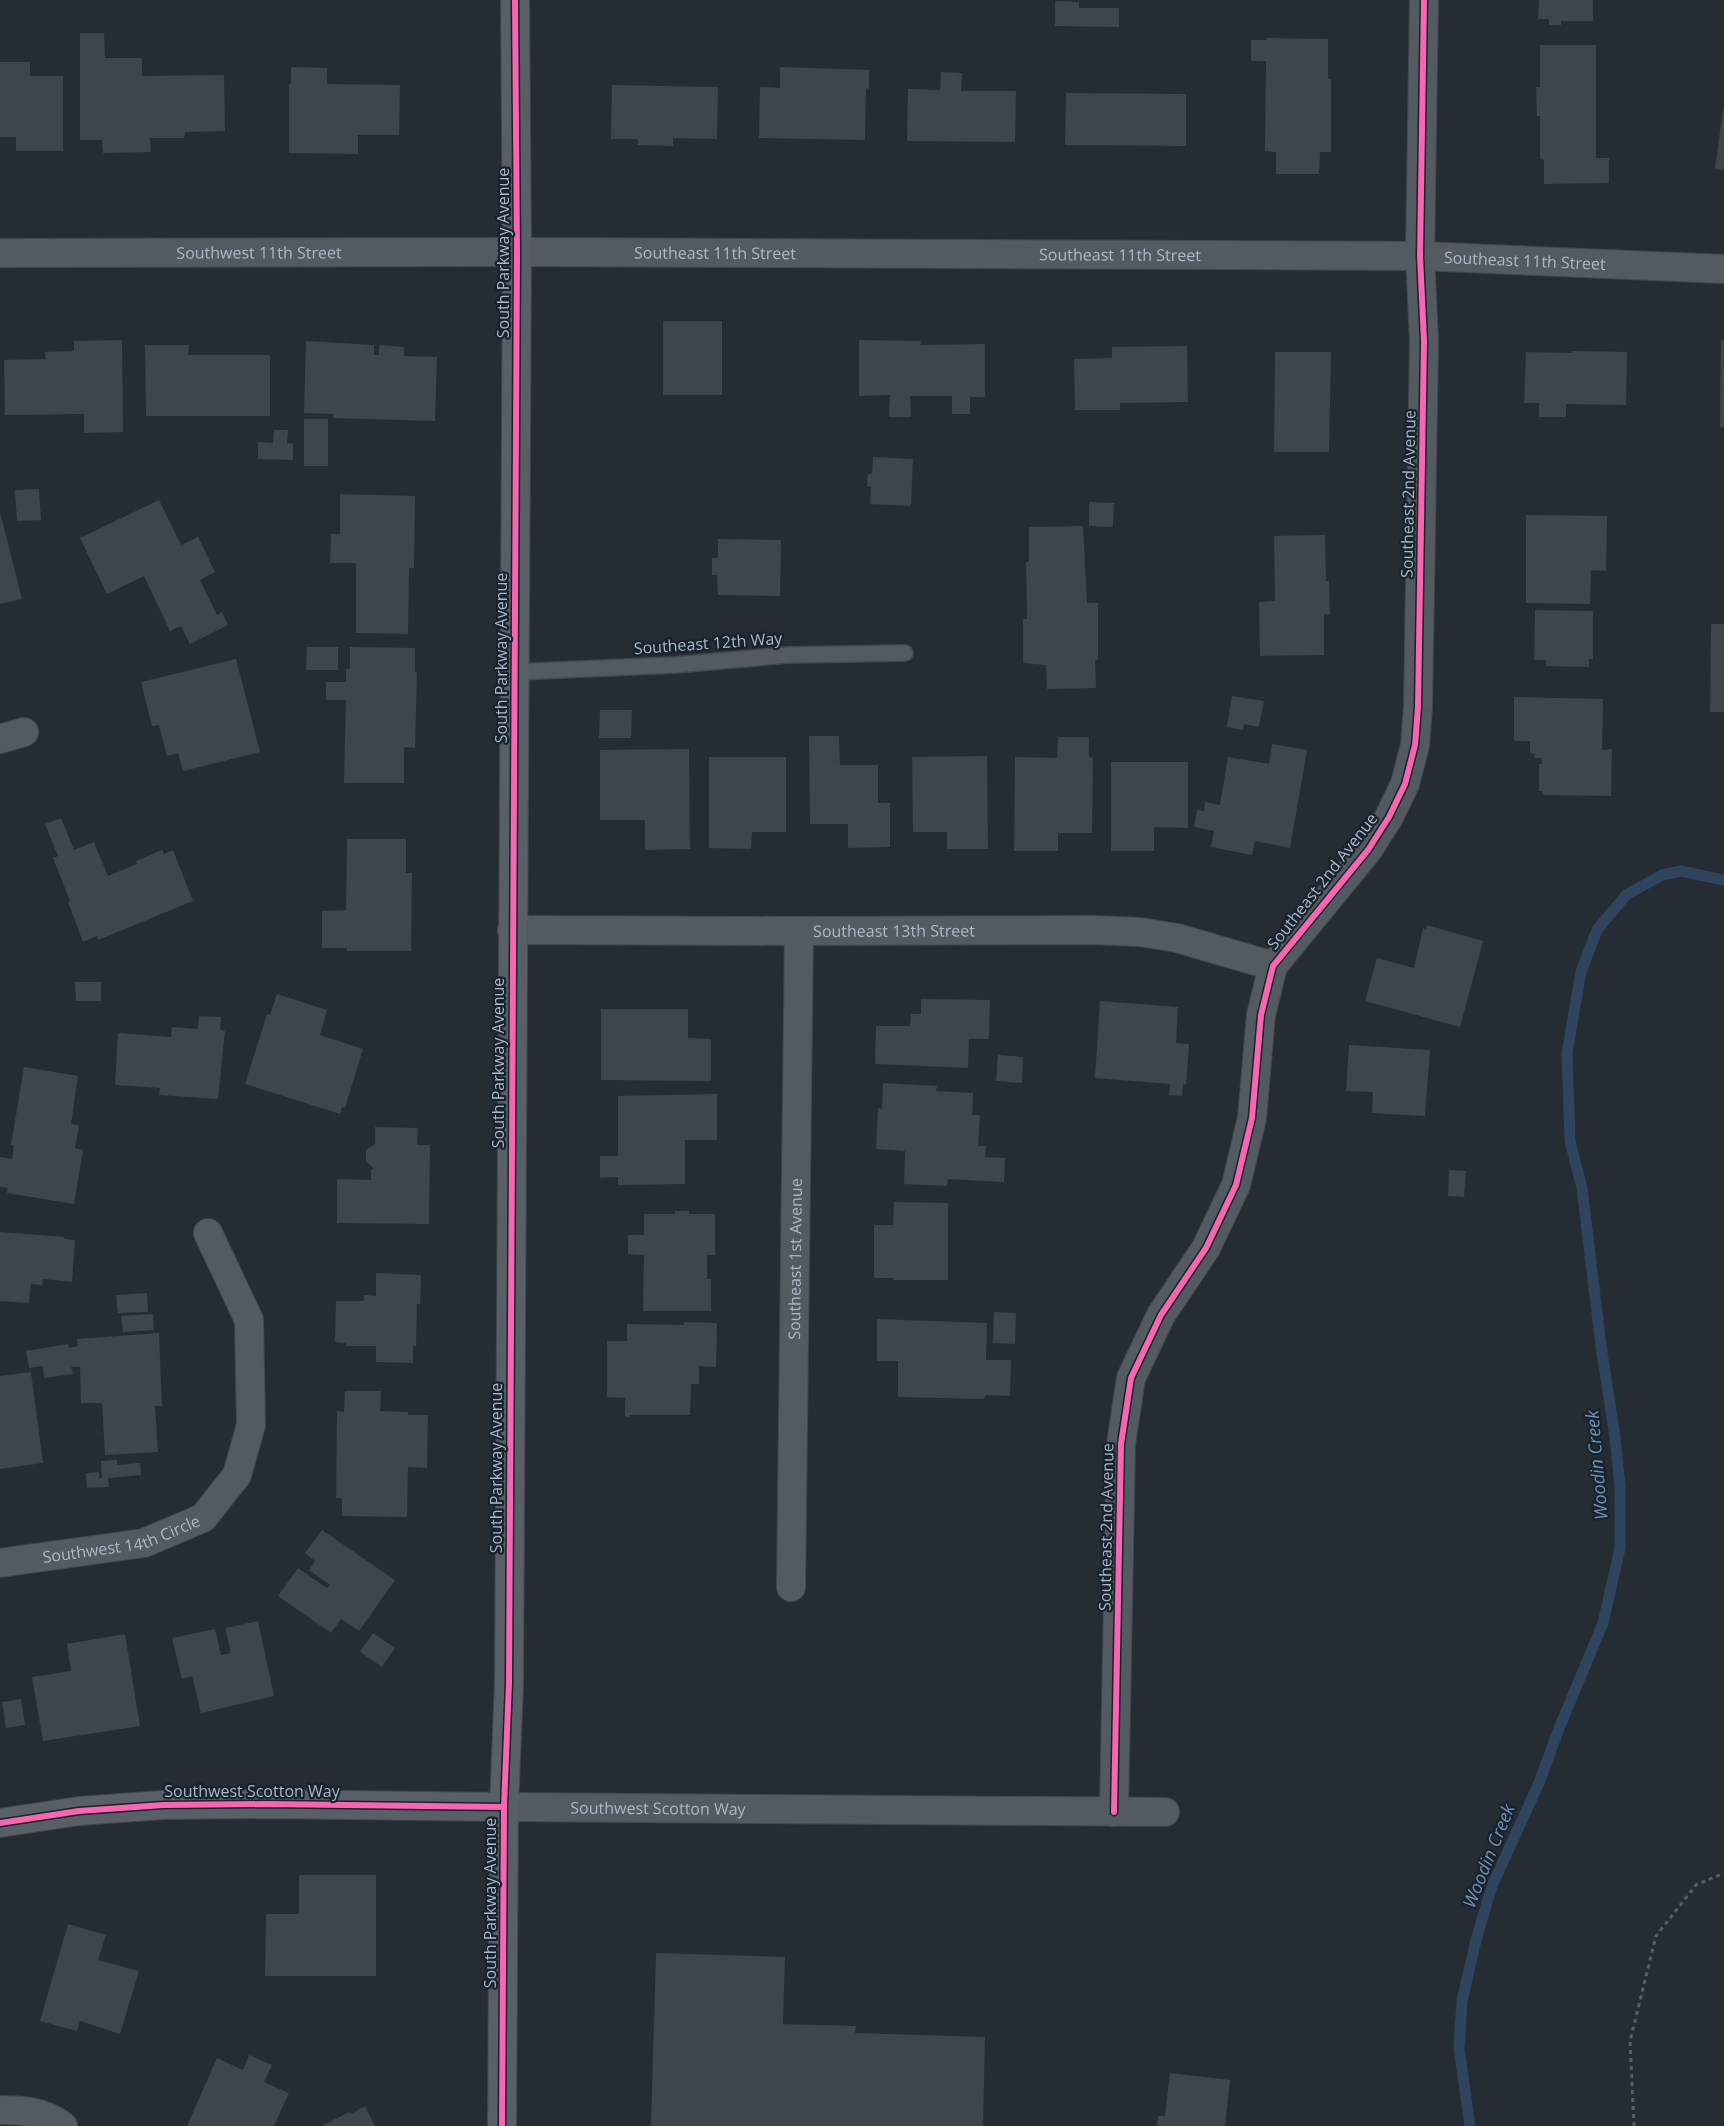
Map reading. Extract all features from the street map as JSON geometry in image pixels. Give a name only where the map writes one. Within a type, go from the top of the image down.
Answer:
[{"type":"main road","name":"South Parkway Avenue","points":[[502,2126],[504,1807],[509,1683],[517,252],[515,0]]},
{"type":"main road","name":"Southwest Scotton Way","points":[[0,1823],[79,1811],[163,1805],[268,1804],[504,1807]]},
{"type":"street","name":"Southeast 2nd Avenue","points":[[1114,1812],[1121,1444],[1132,1378],[1161,1315],[1206,1248],[1236,1185],[1252,1118],[1261,1015],[1273,966],[1368,850],[1389,817],[1405,784],[1415,745],[1418,707],[1424,341],[1420,256],[1424,0]]},
{"type":"street","name":"Southwest 11th Street","points":[[0,253],[517,252]]},
{"type":"street","name":"Southeast 11th Street","points":[[517,252],[1420,256],[1724,269]]},
{"type":"street","name":"Southeast 13th Street","points":[[512,930],[1092,930],[1140,932],[1176,938],[1273,966]]},
{"type":"street","name":"Southeast 1st Avenue","points":[[791,1586],[799,931]]},
{"type":"street","name":"Southwest 14th Circle","points":[[0,1563],[144,1543],[203,1518],[237,1475],[251,1426],[249,1320],[208,1233]]},
{"type":"street","name":"Southwest Scotton Way","points":[[504,1807],[1165,1812]]},
{"type":"street","points":[[0,2110],[16,2110],[57,2121]]},
{"type":"lane","name":"Southeast 12th Way","points":[[514,672],[675,665],[788,655],[905,653]]},
{"type":"path","points":[[1634,2126],[1630,2041],[1656,1936],[1696,1886],[1724,1873]]},
{"type":"building","points":[[1539,0],[1593,0],[1593,21],[1561,21],[1561,25],[1549,25],[1549,19],[1538,19]]},
{"type":"building","points":[[1055,1],[1079,2],[1079,8],[1119,8],[1119,27],[1055,26]]},
{"type":"building","points":[[80,33],[104,33],[105,58],[142,58],[142,76],[224,75],[225,131],[185,132],[184,138],[150,138],[151,152],[103,153],[102,140],[80,140]]},
{"type":"building","points":[[1267,38],[1328,39],[1328,79],[1331,79],[1331,152],[1320,152],[1319,174],[1276,174],[1276,152],[1265,151],[1266,61],[1251,61],[1251,40],[1267,40]]},
{"type":"building","points":[[1540,45],[1596,45],[1596,158],[1609,158],[1609,183],[1544,184],[1544,160],[1540,159],[1540,116],[1537,116],[1536,87],[1540,87]]},
{"type":"building","points":[[0,62],[30,62],[30,76],[63,76],[63,151],[16,151],[16,137],[0,137]]},
{"type":"building","points":[[291,67],[327,68],[327,84],[400,85],[399,135],[358,135],[358,154],[289,153],[289,84],[291,84]]},
{"type":"building","points":[[780,67],[869,70],[869,89],[866,88],[865,140],[759,138],[760,87],[780,88]]},
{"type":"building","points":[[941,72],[962,73],[961,91],[1016,91],[1015,142],[907,141],[908,89],[940,90]]},
{"type":"building","points":[[612,85],[718,87],[717,139],[673,138],[673,146],[638,145],[638,139],[611,139]]},
{"type":"building","points":[[1066,93],[1186,94],[1186,146],[1065,145]]},
{"type":"building","points":[[1724,109],[1724,170],[1715,169]]},
{"type":"building","points":[[663,321],[722,321],[722,395],[663,395]]},
{"type":"building","points":[[122,340],[123,432],[84,433],[84,414],[5,415],[4,360],[46,359],[45,352],[74,351],[74,341]]},
{"type":"building","points":[[859,340],[921,341],[920,345],[985,344],[985,397],[970,397],[970,414],[952,414],[952,396],[910,396],[911,417],[889,417],[890,395],[859,396]]},
{"type":"building","points":[[1721,340],[1724,340],[1724,428],[1720,427]]},
{"type":"building","points":[[306,341],[374,345],[374,355],[379,355],[379,345],[404,347],[404,356],[437,357],[435,421],[333,418],[333,414],[304,413]]},
{"type":"building","points":[[145,345],[189,345],[188,355],[270,355],[270,416],[146,416]]},
{"type":"building","points":[[1187,346],[1188,402],[1120,403],[1120,410],[1075,410],[1074,359],[1112,358],[1112,347]]},
{"type":"building","points":[[1572,351],[1627,352],[1626,405],[1566,404],[1566,417],[1539,417],[1539,403],[1524,403],[1526,352],[1572,353]]},
{"type":"building","points":[[1275,352],[1331,352],[1329,452],[1274,452]]},
{"type":"building","points":[[304,419],[328,419],[328,466],[304,466]]},
{"type":"building","points":[[274,430],[288,430],[287,443],[293,444],[293,460],[258,459],[258,442],[273,443]]},
{"type":"building","points":[[873,457],[913,459],[911,506],[870,504],[871,487],[867,486],[868,474],[872,474]]},
{"type":"building","points":[[39,489],[41,520],[17,521],[15,490]]},
{"type":"building","points":[[340,494],[415,496],[414,568],[409,568],[408,634],[356,633],[356,563],[330,563],[331,534],[340,534]]},
{"type":"building","points":[[159,500],[181,545],[198,537],[215,572],[200,580],[217,615],[222,612],[228,625],[190,644],[181,626],[170,631],[144,576],[107,594],[80,538]]},
{"type":"building","points":[[1089,502],[1114,503],[1113,527],[1089,526]]},
{"type":"building","points":[[0,512],[22,599],[0,604]]},
{"type":"building","points":[[1526,515],[1607,516],[1606,571],[1591,570],[1590,604],[1526,603]]},
{"type":"building","points":[[1083,526],[1087,603],[1098,603],[1098,660],[1095,660],[1096,688],[1047,689],[1046,665],[1023,663],[1023,619],[1027,619],[1026,562],[1029,562],[1029,527]]},
{"type":"building","points":[[1325,535],[1326,581],[1329,581],[1330,615],[1324,614],[1324,655],[1260,656],[1259,602],[1275,601],[1274,536]]},
{"type":"building","points":[[718,539],[781,540],[780,596],[718,595],[717,575],[712,575],[712,558],[718,558]]},
{"type":"building","points":[[1535,610],[1593,611],[1593,659],[1589,659],[1589,667],[1546,666],[1546,660],[1534,660]]},
{"type":"building","points":[[1711,624],[1724,624],[1724,712],[1710,712]]},
{"type":"building","points":[[307,647],[338,647],[338,670],[306,670]]},
{"type":"building","points":[[350,647],[415,648],[415,672],[417,672],[415,748],[404,747],[404,783],[344,783],[346,700],[326,700],[326,682],[346,682],[346,669],[350,669]]},
{"type":"building","points":[[236,659],[260,752],[183,771],[178,753],[167,756],[159,725],[152,726],[141,682]]},
{"type":"building","points":[[1232,696],[1264,701],[1259,727],[1244,724],[1243,730],[1227,727]]},
{"type":"building","points":[[1514,697],[1603,699],[1602,750],[1612,749],[1611,796],[1543,795],[1542,791],[1539,791],[1539,764],[1542,764],[1541,758],[1534,758],[1535,754],[1530,753],[1530,741],[1514,741]]},
{"type":"building","points":[[600,710],[632,710],[631,738],[599,738]]},
{"type":"building","points":[[809,736],[839,736],[840,765],[878,765],[878,803],[890,803],[890,847],[848,848],[848,824],[810,824]]},
{"type":"building","points":[[1058,737],[1089,737],[1089,757],[1093,758],[1092,833],[1058,833],[1058,851],[1014,851],[1015,757],[1057,758]]},
{"type":"building","points":[[1272,744],[1307,750],[1290,848],[1255,841],[1252,855],[1211,847],[1214,831],[1194,827],[1197,810],[1204,811],[1205,802],[1220,805],[1228,757],[1269,764]]},
{"type":"building","points":[[689,749],[690,849],[645,850],[645,820],[600,820],[600,750]]},
{"type":"building","points":[[987,756],[988,849],[947,849],[947,832],[913,832],[912,757]]},
{"type":"building","points":[[709,757],[786,757],[786,832],[752,832],[751,849],[709,848]]},
{"type":"building","points":[[1111,762],[1188,762],[1188,828],[1154,827],[1154,851],[1111,851]]},
{"type":"building","points":[[61,818],[74,850],[94,842],[108,876],[137,864],[136,861],[162,850],[164,854],[173,850],[193,901],[98,940],[97,936],[83,942],[68,902],[70,901],[53,858],[58,856],[45,824]]},
{"type":"building","points":[[347,839],[406,839],[406,873],[412,873],[411,951],[347,951],[347,948],[322,948],[322,911],[346,910]]},
{"type":"building","points":[[1427,925],[1483,941],[1460,1027],[1365,1001],[1377,958],[1414,968],[1423,928],[1426,929]]},
{"type":"building","points":[[75,982],[101,982],[101,1001],[76,1001]]},
{"type":"building","points":[[277,994],[327,1010],[320,1035],[363,1049],[345,1108],[342,1107],[340,1114],[245,1084],[267,1014],[270,1015]]},
{"type":"building","points":[[921,999],[990,1000],[989,1039],[969,1039],[968,1068],[875,1064],[876,1026],[910,1026],[911,1014],[921,1014]]},
{"type":"building","points":[[1100,1001],[1178,1007],[1176,1043],[1189,1044],[1186,1085],[1183,1084],[1182,1096],[1169,1095],[1170,1084],[1095,1078]]},
{"type":"building","points":[[601,1009],[688,1009],[688,1038],[711,1039],[711,1081],[601,1080]]},
{"type":"building","points":[[199,1016],[221,1017],[220,1030],[225,1031],[218,1099],[159,1095],[160,1088],[115,1085],[118,1033],[171,1037],[172,1027],[198,1029]]},
{"type":"building","points":[[1349,1045],[1430,1050],[1425,1116],[1372,1113],[1373,1092],[1346,1091]]},
{"type":"building","points":[[998,1055],[1023,1057],[1022,1083],[996,1081]]},
{"type":"building","points":[[24,1067],[78,1076],[71,1124],[79,1125],[75,1148],[83,1150],[74,1204],[7,1193],[8,1188],[0,1187],[0,1157],[12,1159],[14,1145],[11,1145]]},
{"type":"building","points":[[883,1083],[937,1086],[936,1091],[973,1093],[972,1115],[980,1115],[978,1146],[986,1146],[985,1157],[1005,1158],[1004,1182],[948,1179],[947,1186],[904,1184],[905,1151],[876,1149],[878,1108],[882,1109]]},
{"type":"building","points":[[717,1094],[717,1140],[685,1140],[685,1184],[618,1185],[618,1177],[600,1178],[600,1156],[618,1156],[618,1096]]},
{"type":"building","points":[[375,1127],[418,1128],[417,1145],[430,1145],[429,1224],[337,1223],[337,1179],[371,1180],[371,1170],[374,1169],[366,1161],[366,1150],[375,1144]]},
{"type":"building","points":[[1449,1170],[1466,1171],[1464,1197],[1448,1196]]},
{"type":"building","points":[[894,1202],[948,1203],[948,1280],[874,1278],[874,1225],[893,1225]]},
{"type":"building","points":[[675,1211],[689,1211],[689,1214],[715,1214],[715,1255],[707,1255],[707,1279],[711,1279],[711,1311],[643,1311],[644,1255],[628,1254],[628,1235],[644,1235],[644,1214],[675,1214]]},
{"type":"building","points":[[0,1232],[64,1237],[64,1239],[75,1240],[72,1282],[43,1279],[42,1285],[31,1284],[29,1303],[0,1301]]},
{"type":"building","points":[[376,1273],[421,1275],[420,1304],[417,1304],[416,1346],[413,1346],[413,1363],[376,1362],[376,1346],[346,1346],[346,1343],[335,1342],[336,1301],[364,1301],[364,1295],[376,1296]]},
{"type":"building","points":[[147,1293],[148,1312],[118,1313],[116,1295]]},
{"type":"building","points":[[994,1312],[1016,1313],[1015,1344],[993,1343]]},
{"type":"building","points":[[153,1314],[154,1330],[123,1332],[121,1316]]},
{"type":"building","points":[[877,1319],[987,1323],[986,1360],[1011,1360],[1010,1396],[985,1395],[984,1399],[898,1397],[898,1361],[877,1361]]},
{"type":"building","points":[[684,1322],[717,1323],[716,1367],[699,1366],[699,1384],[691,1384],[690,1415],[625,1416],[625,1398],[607,1397],[607,1341],[627,1341],[627,1324],[684,1325]]},
{"type":"building","points":[[159,1333],[162,1406],[155,1406],[158,1452],[105,1455],[102,1403],[81,1403],[80,1367],[71,1367],[73,1374],[44,1378],[43,1366],[29,1368],[26,1351],[68,1344],[69,1348],[78,1346],[77,1339]]},
{"type":"building","points":[[31,1372],[43,1463],[0,1469],[0,1376]]},
{"type":"building","points":[[345,1391],[381,1391],[380,1411],[408,1412],[408,1415],[428,1415],[427,1468],[408,1467],[407,1517],[342,1516],[342,1498],[336,1498],[337,1411],[344,1412]]},
{"type":"building","points":[[117,1460],[117,1465],[140,1463],[141,1475],[108,1478],[109,1487],[87,1488],[86,1473],[99,1472],[99,1478],[102,1478],[101,1461]]},
{"type":"building","points":[[322,1530],[395,1580],[359,1631],[341,1619],[331,1633],[278,1596],[298,1568],[327,1588],[330,1585],[309,1570],[315,1561],[305,1553]]},
{"type":"building","points":[[258,1621],[274,1696],[201,1713],[192,1676],[182,1679],[172,1638],[215,1629],[221,1655],[231,1653],[225,1628]]},
{"type":"building","points":[[373,1633],[395,1648],[382,1667],[360,1652]]},
{"type":"building","points":[[125,1634],[140,1726],[43,1741],[32,1677],[71,1671],[67,1644]]},
{"type":"building","points":[[21,1699],[25,1725],[6,1728],[2,1702]]},
{"type":"building","points":[[299,1875],[376,1875],[376,1976],[265,1976],[266,1914],[299,1914]]},
{"type":"building","points":[[68,1924],[106,1935],[98,1960],[139,1971],[120,2034],[80,2021],[77,2031],[40,2021]]},
{"type":"building","points":[[656,1953],[785,1957],[783,2024],[856,2026],[855,2033],[985,2037],[983,2126],[651,2126]]},
{"type":"building","points":[[249,2055],[272,2065],[264,2082],[289,2093],[274,2126],[187,2126],[217,2058],[243,2070]]},
{"type":"building","points":[[1170,2073],[1230,2080],[1225,2126],[1157,2126],[1158,2116],[1165,2116]]},
{"type":"building","points":[[365,2106],[375,2126],[322,2126],[349,2112],[351,2114]]},
{"type":"waterway","name":"Woodin Creek","points":[[1470,2126],[1459,2048],[1462,2001],[1476,1940],[1492,1886],[1539,1783],[1558,1731],[1603,1623],[1620,1548],[1620,1486],[1615,1437],[1601,1346],[1582,1188],[1570,1141],[1567,1053],[1581,972],[1597,930],[1626,895],[1662,875],[1681,871],[1724,880]]},
{"type":"cycle path","points":[[502,2126],[504,1807],[509,1683],[517,252],[515,0]]},
{"type":"cycle path","points":[[1114,1812],[1121,1444],[1131,1378],[1161,1315],[1206,1248],[1236,1185],[1252,1118],[1261,1015],[1273,966],[1368,850],[1389,817],[1405,784],[1415,745],[1418,707],[1424,341],[1420,256],[1424,0]]},
{"type":"cycle path","points":[[0,1823],[79,1811],[163,1805],[268,1804],[504,1807]]}]
